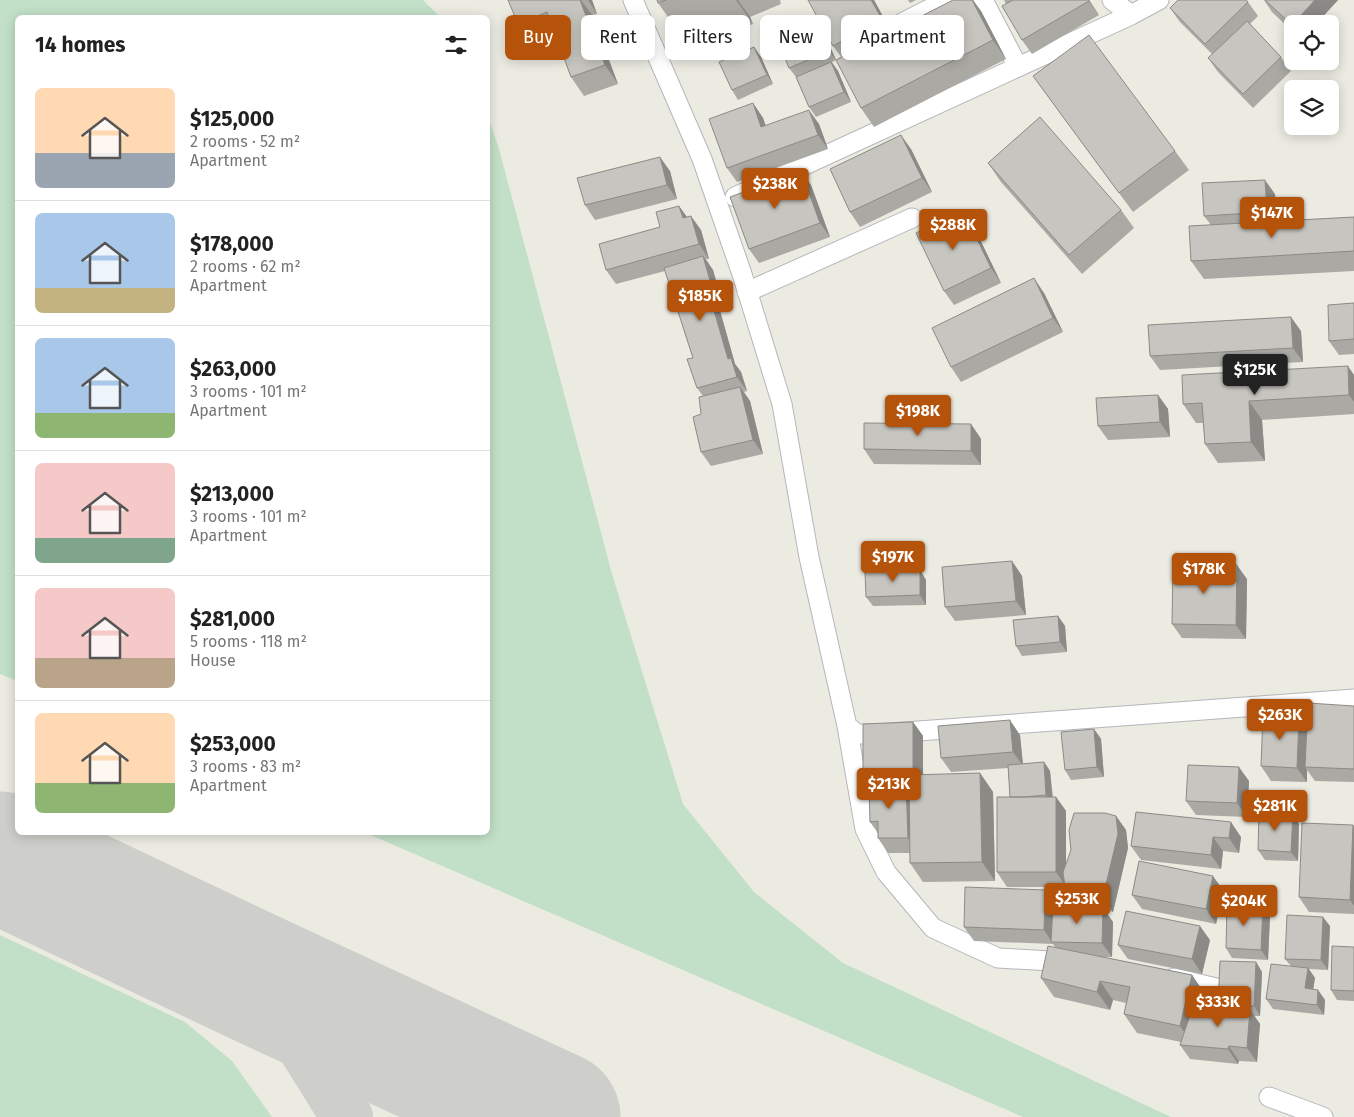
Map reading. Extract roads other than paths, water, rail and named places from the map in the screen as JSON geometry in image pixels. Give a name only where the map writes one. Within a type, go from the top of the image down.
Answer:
[{"type":"street","points":[[633,0],[702,159],[782,404],[809,557],[847,726],[865,829],[886,872],[933,928],[998,958],[1086,963]]},
{"type":"street","points":[[918,15],[947,0]]},
{"type":"street","points":[[983,0],[1018,67]]},
{"type":"street","points":[[1112,0],[1131,16]]},
{"type":"street","points":[[718,205],[1131,16],[1159,0]]},
{"type":"street","points":[[747,292],[912,218]]},
{"type":"street","points":[[847,726],[857,734],[878,734],[1354,699]]},
{"type":"street","points":[[1160,975],[1216,988]]},
{"type":"street","points":[[1269,1096],[1323,1117]]}]
